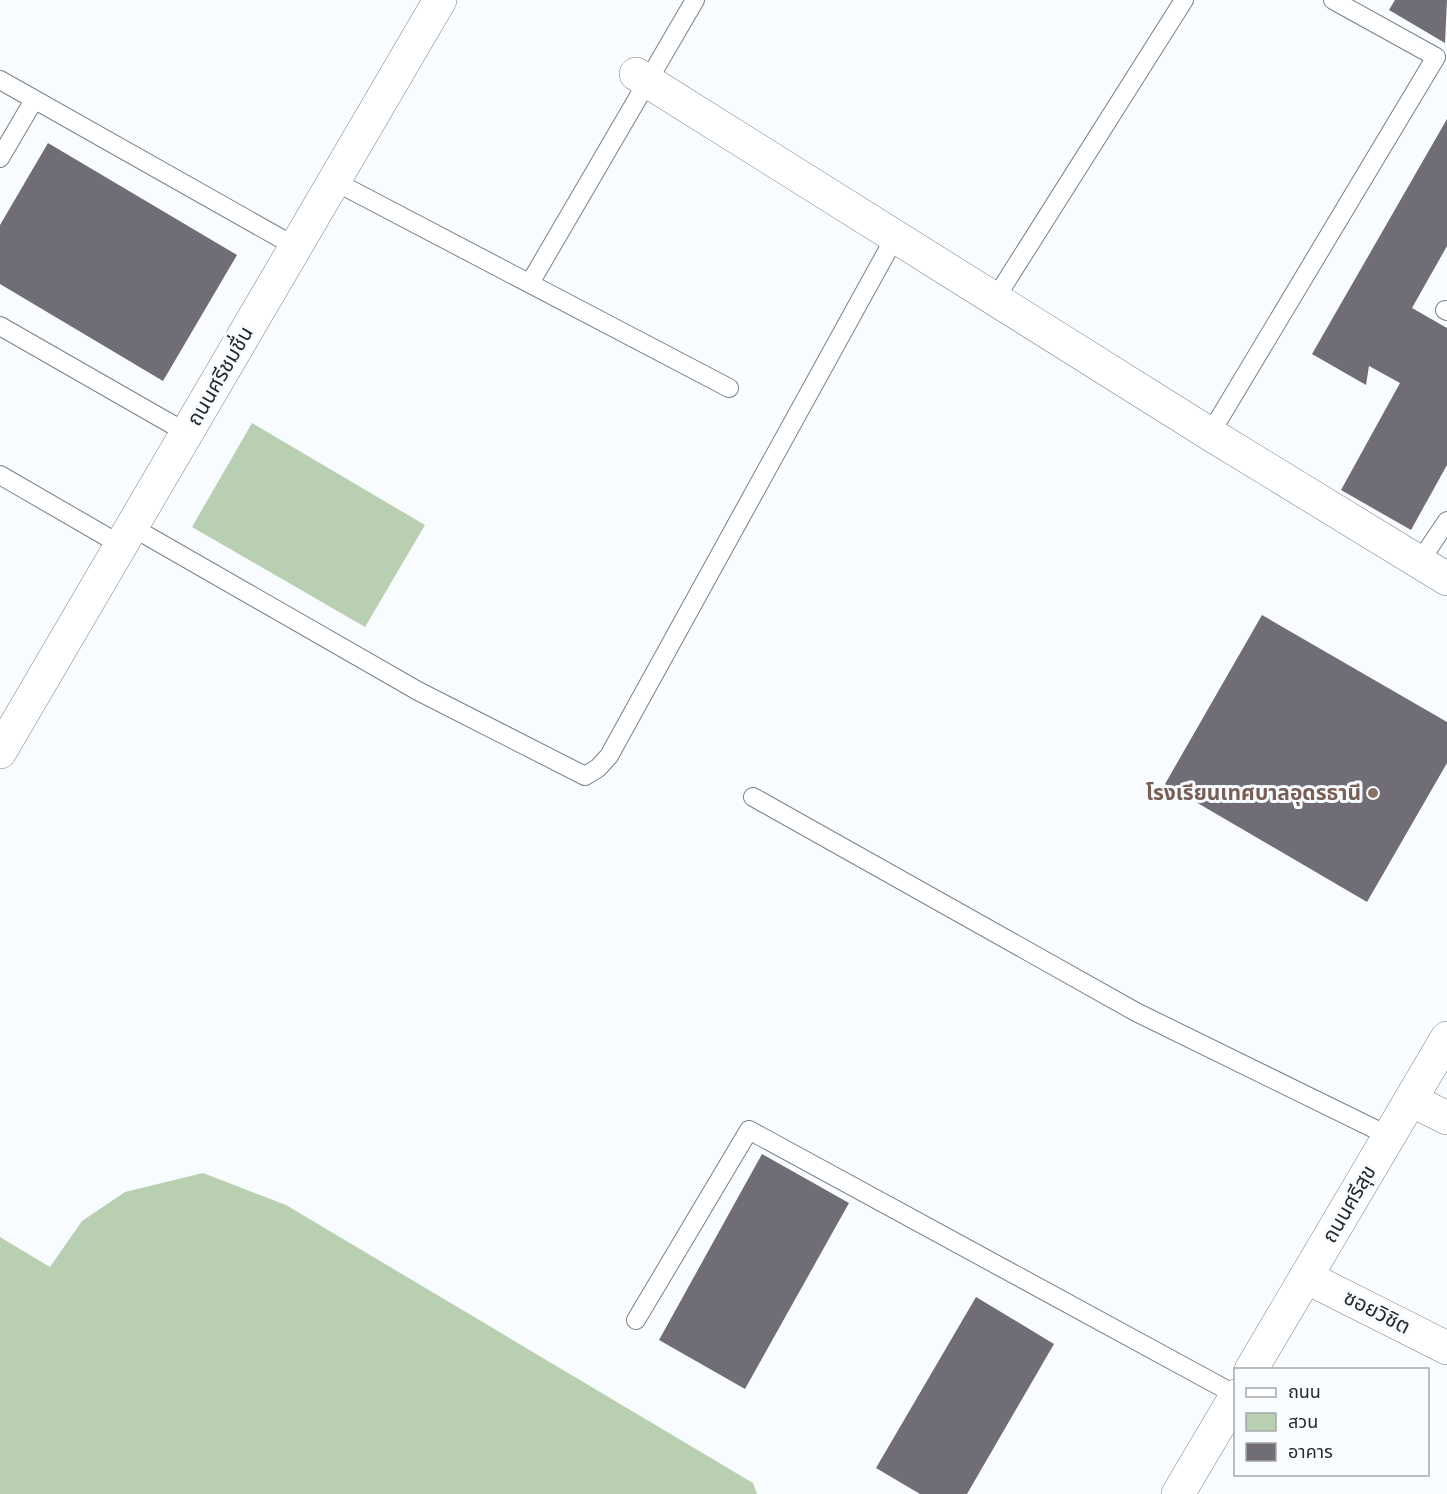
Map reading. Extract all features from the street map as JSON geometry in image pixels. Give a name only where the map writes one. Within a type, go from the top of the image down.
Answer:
[{"type":"street","name":"ถนนศรีชมชื่น","points":[[0,753],[440,0]]},
{"type":"street","points":[[642,77],[1210,434],[1447,579]]},
{"type":"street","name":"ถนนศรีสุข","points":[[1252,1368],[1447,1038]]},
{"type":"street","points":[[1411,1100],[1447,1118]]},
{"type":"street","name":"ซอยวิชิต","points":[[1306,1277],[1447,1348]]},
{"type":"street","points":[[1186,1490],[1234,1400]]},
{"type":"lane","points":[[530,283],[642,77],[696,0]]},
{"type":"lane","points":[[995,299],[1184,0]]},
{"type":"lane","points":[[1210,434],[1436,57],[1333,0]]},
{"type":"lane","points":[[0,80],[296,247]]},
{"type":"lane","points":[[0,158],[34,100]]},
{"type":"lane","points":[[334,181],[729,388]]},
{"type":"lane","points":[[0,475],[127,536],[418,691],[585,776],[598,768],[609,756],[895,237]]},
{"type":"lane","points":[[0,326],[187,433]]},
{"type":"lane","points":[[1420,561],[1447,521]]},
{"type":"lane","points":[[753,797],[1136,1011],[1389,1136]]},
{"type":"lane","points":[[636,1320],[749,1130],[1234,1395]]},
{"type":"green space","points":[[252,423],[425,525],[365,627],[192,527]]},
{"type":"green space","points":[[203,1173],[286,1205],[753,1483],[757,1494],[0,1494],[0,1237],[50,1267],[82,1221],[125,1192]]},
{"type":"building","points":[[1395,0],[1447,0],[1445,43],[1389,10]]},
{"type":"building","points":[[1447,119],[1447,246],[1412,308],[1447,328],[1447,465],[1411,530],[1341,490],[1400,383],[1369,366],[1366,385],[1312,354]]},
{"type":"building","points":[[48,143],[237,255],[163,381],[0,284],[0,225]]},
{"type":"building","points":[[1262,615],[1447,722],[1447,763],[1367,902],[1165,784]]},
{"type":"building","points":[[762,1154],[849,1203],[745,1389],[659,1340]]},
{"type":"building","points":[[976,1297],[1054,1344],[967,1494],[920,1494],[876,1468]]},
{"type":"place","name":"โรงเรียนเทศบาลอุดรธานี","points":[[1373,793]]}]
